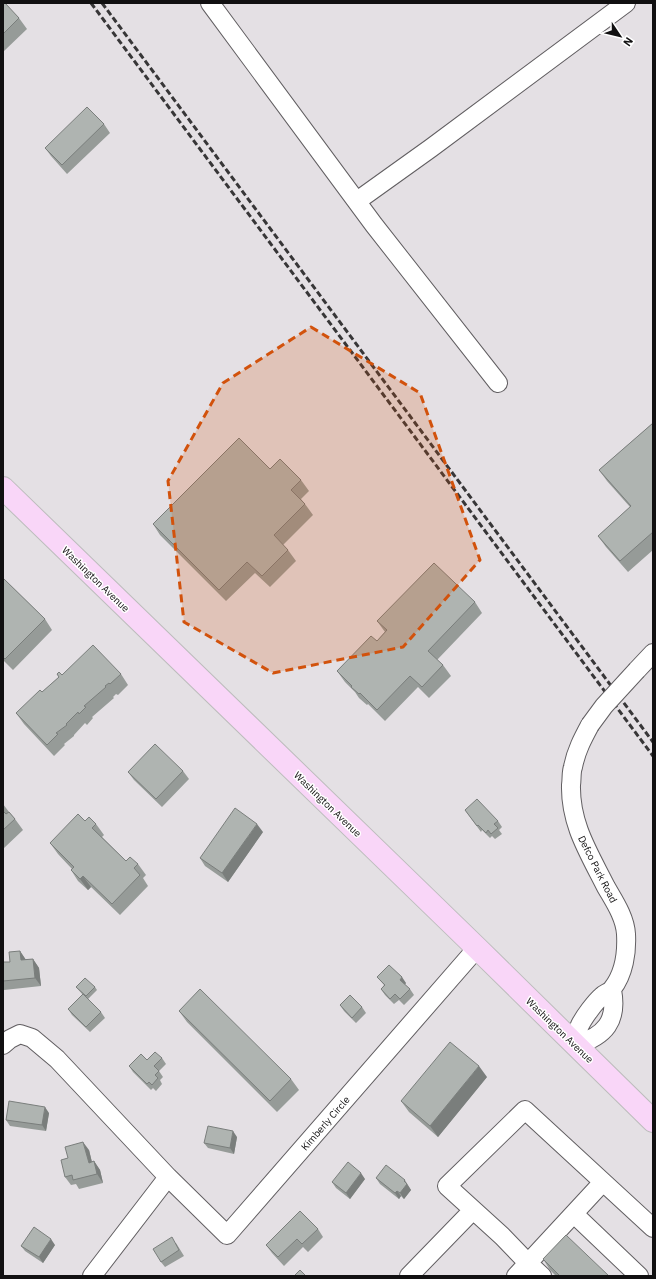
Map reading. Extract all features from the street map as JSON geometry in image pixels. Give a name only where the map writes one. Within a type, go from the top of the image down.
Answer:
[{"type":"main road","name":"Washington Avenue","points":[[3,488],[653,1121]]},
{"type":"street","points":[[210,3],[357,201],[498,383]]},
{"type":"street","points":[[357,201],[626,3]]},
{"type":"street","name":"Defco Park Road","points":[[576,1045],[577,1032],[580,1024],[602,996],[612,990],[624,963],[627,947],[626,931],[620,913],[582,842],[574,819],[571,792],[572,768],[579,746],[590,725],[604,706],[653,653]]},
{"type":"street","name":"Kimberly Circle","points":[[3,1045],[10,1039],[20,1034],[32,1038],[57,1059],[168,1177],[226,1235],[477,948]]},
{"type":"street","points":[[542,1276],[447,1186],[525,1110],[653,1228]]},
{"type":"street","points":[[92,1276],[168,1177]]},
{"type":"street","points":[[516,1276],[603,1182]]},
{"type":"street","points":[[409,1276],[473,1210]]},
{"type":"street","points":[[574,1214],[639,1276]]},
{"type":"highlighted area","points":[[311,327],[420,393],[480,560],[403,647],[273,673],[184,622],[168,481],[223,383]]},
{"type":"building","points":[[3,3],[5,3],[19,18],[3,34]]},
{"type":"building","points":[[87,107],[104,124],[62,165],[45,148]]},
{"type":"building","points":[[653,423],[653,532],[620,561],[598,536],[631,506],[599,470]]},
{"type":"building","points":[[239,438],[270,469],[280,459],[301,480],[291,490],[305,504],[274,535],[288,550],[262,576],[247,562],[219,590],[153,524]]},
{"type":"building","points":[[434,563],[475,602],[428,651],[443,665],[422,687],[410,676],[377,710],[360,693],[359,694],[351,687],[352,686],[337,671],[371,636],[377,641],[387,630],[377,621]]},
{"type":"building","points":[[3,578],[45,619],[5,659],[3,657]]},
{"type":"building","points":[[93,645],[121,674],[110,684],[109,683],[105,686],[106,687],[84,706],[86,707],[79,714],[78,712],[66,724],[67,725],[56,733],[58,734],[47,745],[16,713],[40,690],[42,692],[59,677],[57,674],[59,672],[62,675]]},
{"type":"building","points":[[155,744],[183,771],[156,799],[128,772]]},
{"type":"building","points":[[477,799],[498,821],[494,824],[498,828],[491,834],[488,830],[486,833],[478,825],[477,826],[465,810]]},
{"type":"building","points":[[235,808],[257,824],[222,873],[200,858]]},
{"type":"building","points":[[3,811],[6,814],[9,812],[15,819],[3,830]]},
{"type":"building","points":[[78,814],[85,821],[89,817],[96,824],[92,828],[126,861],[130,857],[138,864],[134,868],[140,875],[112,904],[83,876],[80,879],[71,870],[74,867],[50,843]]},
{"type":"building","points":[[20,951],[21,960],[33,959],[35,978],[3,981],[3,962],[10,962],[9,952]]},
{"type":"building","points":[[389,965],[402,977],[400,980],[410,989],[400,999],[395,994],[390,999],[381,989],[385,985],[377,977]]},
{"type":"building","points":[[85,978],[95,987],[86,996],[76,987]]},
{"type":"building","points":[[200,989],[291,1079],[270,1101],[179,1011]]},
{"type":"building","points":[[83,994],[101,1012],[86,1027],[68,1009]]},
{"type":"building","points":[[350,995],[362,1007],[352,1018],[340,1005]]},
{"type":"building","points":[[450,1042],[479,1066],[430,1126],[401,1101]]},
{"type":"building","points":[[155,1052],[162,1058],[154,1066],[159,1071],[155,1075],[158,1078],[152,1085],[149,1082],[147,1084],[129,1066],[141,1054],[147,1060]]},
{"type":"building","points":[[9,1101],[45,1107],[42,1125],[6,1120]]},
{"type":"building","points":[[208,1126],[233,1131],[230,1148],[204,1143]]},
{"type":"building","points":[[83,1142],[89,1163],[94,1161],[97,1174],[73,1180],[72,1175],[65,1177],[61,1160],[68,1158],[65,1147]]},
{"type":"building","points":[[348,1162],[361,1173],[346,1193],[332,1182]]},
{"type":"building","points":[[386,1165],[405,1180],[404,1181],[407,1184],[400,1193],[397,1191],[395,1193],[376,1178]]},
{"type":"building","points":[[300,1211],[318,1229],[302,1244],[297,1239],[278,1257],[266,1245]]},
{"type":"building","points":[[34,1227],[51,1239],[39,1257],[21,1246]]},
{"type":"building","points":[[566,1235],[609,1276],[560,1276],[543,1259]]},
{"type":"building","points":[[172,1237],[179,1250],[161,1262],[153,1249]]},
{"type":"building","points":[[300,1270],[306,1276],[294,1276]]},
{"type":"railway","points":[[91,3],[653,756]]},
{"type":"railway","points":[[102,3],[653,742]]}]
